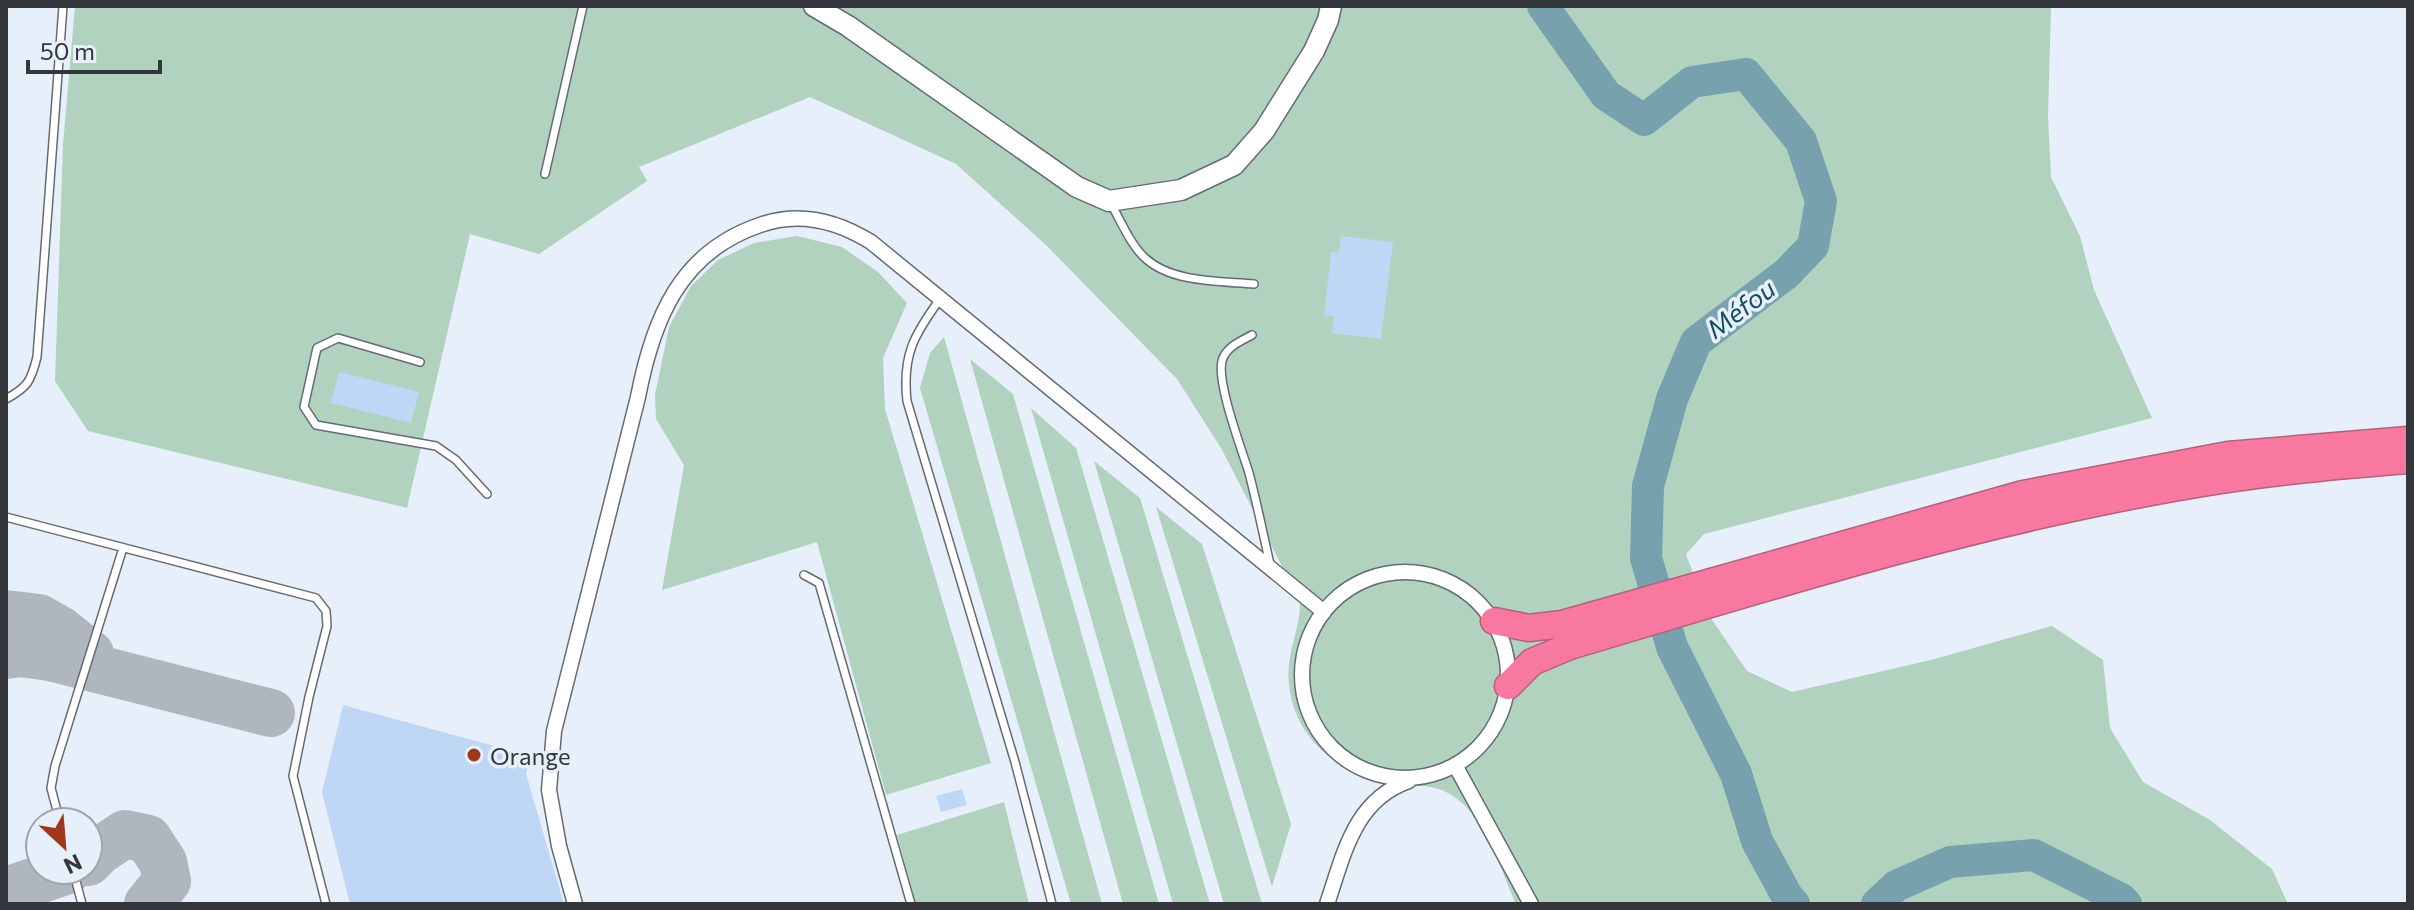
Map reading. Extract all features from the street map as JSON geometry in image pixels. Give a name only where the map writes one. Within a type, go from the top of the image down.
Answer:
[{"type":"highway","points":[[1508,686],[1566,635],[1772,575],[2023,494],[2228,455],[2408,440]]},
{"type":"highway","points":[[1772,575],[2180,486],[2302,469],[2408,460]]},
{"type":"highway","points":[[1494,621],[1566,635]]},
{"type":"main road","points":[[814,6],[848,26],[1077,187],[1109,201],[1181,190],[1234,165],[1264,131],[1314,51],[1331,6]]},
{"type":"street","points":[[575,904],[559,846],[549,790],[554,731],[645,362],[665,308],[704,254],[724,240],[774,220],[804,218],[851,230],[871,242],[1324,612]]},
{"type":"street","points":[[1327,904],[1352,833],[1372,803],[1390,788],[1419,778],[1455,765],[1485,740],[1504,705],[1508,686],[1506,653],[1494,621],[1475,598],[1450,582],[1421,573],[1391,573],[1362,581],[1337,597],[1324,612],[1309,636],[1301,671],[1301,689],[1312,723],[1335,752],[1365,771],[1400,779],[1419,778]]},
{"type":"street","points":[[1455,765],[1531,904]]},
{"type":"lane","points":[[6,399],[22,391],[32,377],[37,357],[63,6]]},
{"type":"lane","points":[[545,174],[583,6]]},
{"type":"lane","points":[[1109,201],[1145,258],[1165,271],[1202,279],[1254,284]]},
{"type":"lane","points":[[940,299],[915,333],[908,354],[905,377],[907,401],[1015,762],[1052,904]]},
{"type":"lane","points":[[1252,335],[1234,344],[1222,359],[1222,375],[1270,566]]},
{"type":"lane","points":[[420,362],[338,338],[317,348],[304,407],[316,425],[436,446],[456,460],[487,494]]},
{"type":"lane","points":[[6,517],[316,598],[326,611],[327,626],[293,776],[326,904]]},
{"type":"lane","points":[[56,806],[51,788],[55,766],[123,548]]},
{"type":"lane","points":[[804,575],[819,583],[911,904]]},
{"type":"green space","points":[[75,6],[2051,6],[2048,117],[2051,177],[2080,236],[2094,290],[2152,418],[1704,534],[1686,554],[1708,614],[1747,671],[1792,692],[1931,660],[2052,626],[2103,660],[2110,728],[2143,782],[2210,820],[2272,869],[2288,904],[1516,904],[1485,833],[1456,798],[1437,789],[1383,781],[1344,766],[1313,742],[1302,725],[1294,707],[1288,673],[1300,601],[1221,448],[1177,379],[1045,244],[956,164],[810,97],[639,167],[647,181],[539,254],[470,234],[407,508],[88,431],[55,381],[63,145]]},
{"type":"green space","points":[[797,236],[842,247],[878,272],[907,303],[883,358],[885,409],[991,763],[886,795],[817,542],[662,590],[684,465],[656,419],[655,395],[669,327],[691,286],[718,260],[754,243]]},
{"type":"green space","points":[[944,337],[1102,904],[1071,904],[920,388],[930,353]]},
{"type":"green space","points":[[970,359],[1013,394],[1159,904],[1123,904]]},
{"type":"green space","points":[[1031,408],[1076,448],[1210,904],[1173,904]]},
{"type":"green space","points":[[1094,461],[1140,498],[1262,904],[1224,904]]},
{"type":"green space","points":[[1156,507],[1202,544],[1291,824],[1272,887]]},
{"type":"green space","points":[[1004,802],[1029,904],[916,904],[897,835]]},
{"type":"building","points":[[1341,236],[1393,242],[1381,339],[1332,333],[1334,316],[1324,315],[1331,252],[1339,253]]},
{"type":"building","points":[[339,372],[419,392],[411,423],[331,403]]},
{"type":"building","points":[[343,705],[531,756],[526,774],[564,904],[350,904],[322,792]]},
{"type":"building","points":[[962,789],[967,805],[941,812],[936,796]]},
{"type":"waterway","name":"Méfou","points":[[1543,6],[1606,95],[1644,120],[1692,82],[1746,74],[1801,141],[1821,201],[1813,246],[1786,274],[1696,342],[1672,399],[1648,486],[1646,558],[1672,647],[1736,774],[1757,841],[1794,904]]},
{"type":"waterway","name":"Méfou","points":[[1877,904],[1896,886],[1950,862],[2034,855],[2126,904]]},
{"type":"taxiway","points":[[6,614],[39,618],[90,654]]},
{"type":"taxiway","points":[[6,655],[21,653],[50,657],[271,713]]},
{"type":"taxiway","points":[[104,848],[125,834],[148,839],[163,862],[167,881],[148,904]]},
{"type":"taxiway","points":[[6,891],[24,885]]},
{"type":"place","name":"Orange","points":[[474,755]]}]
